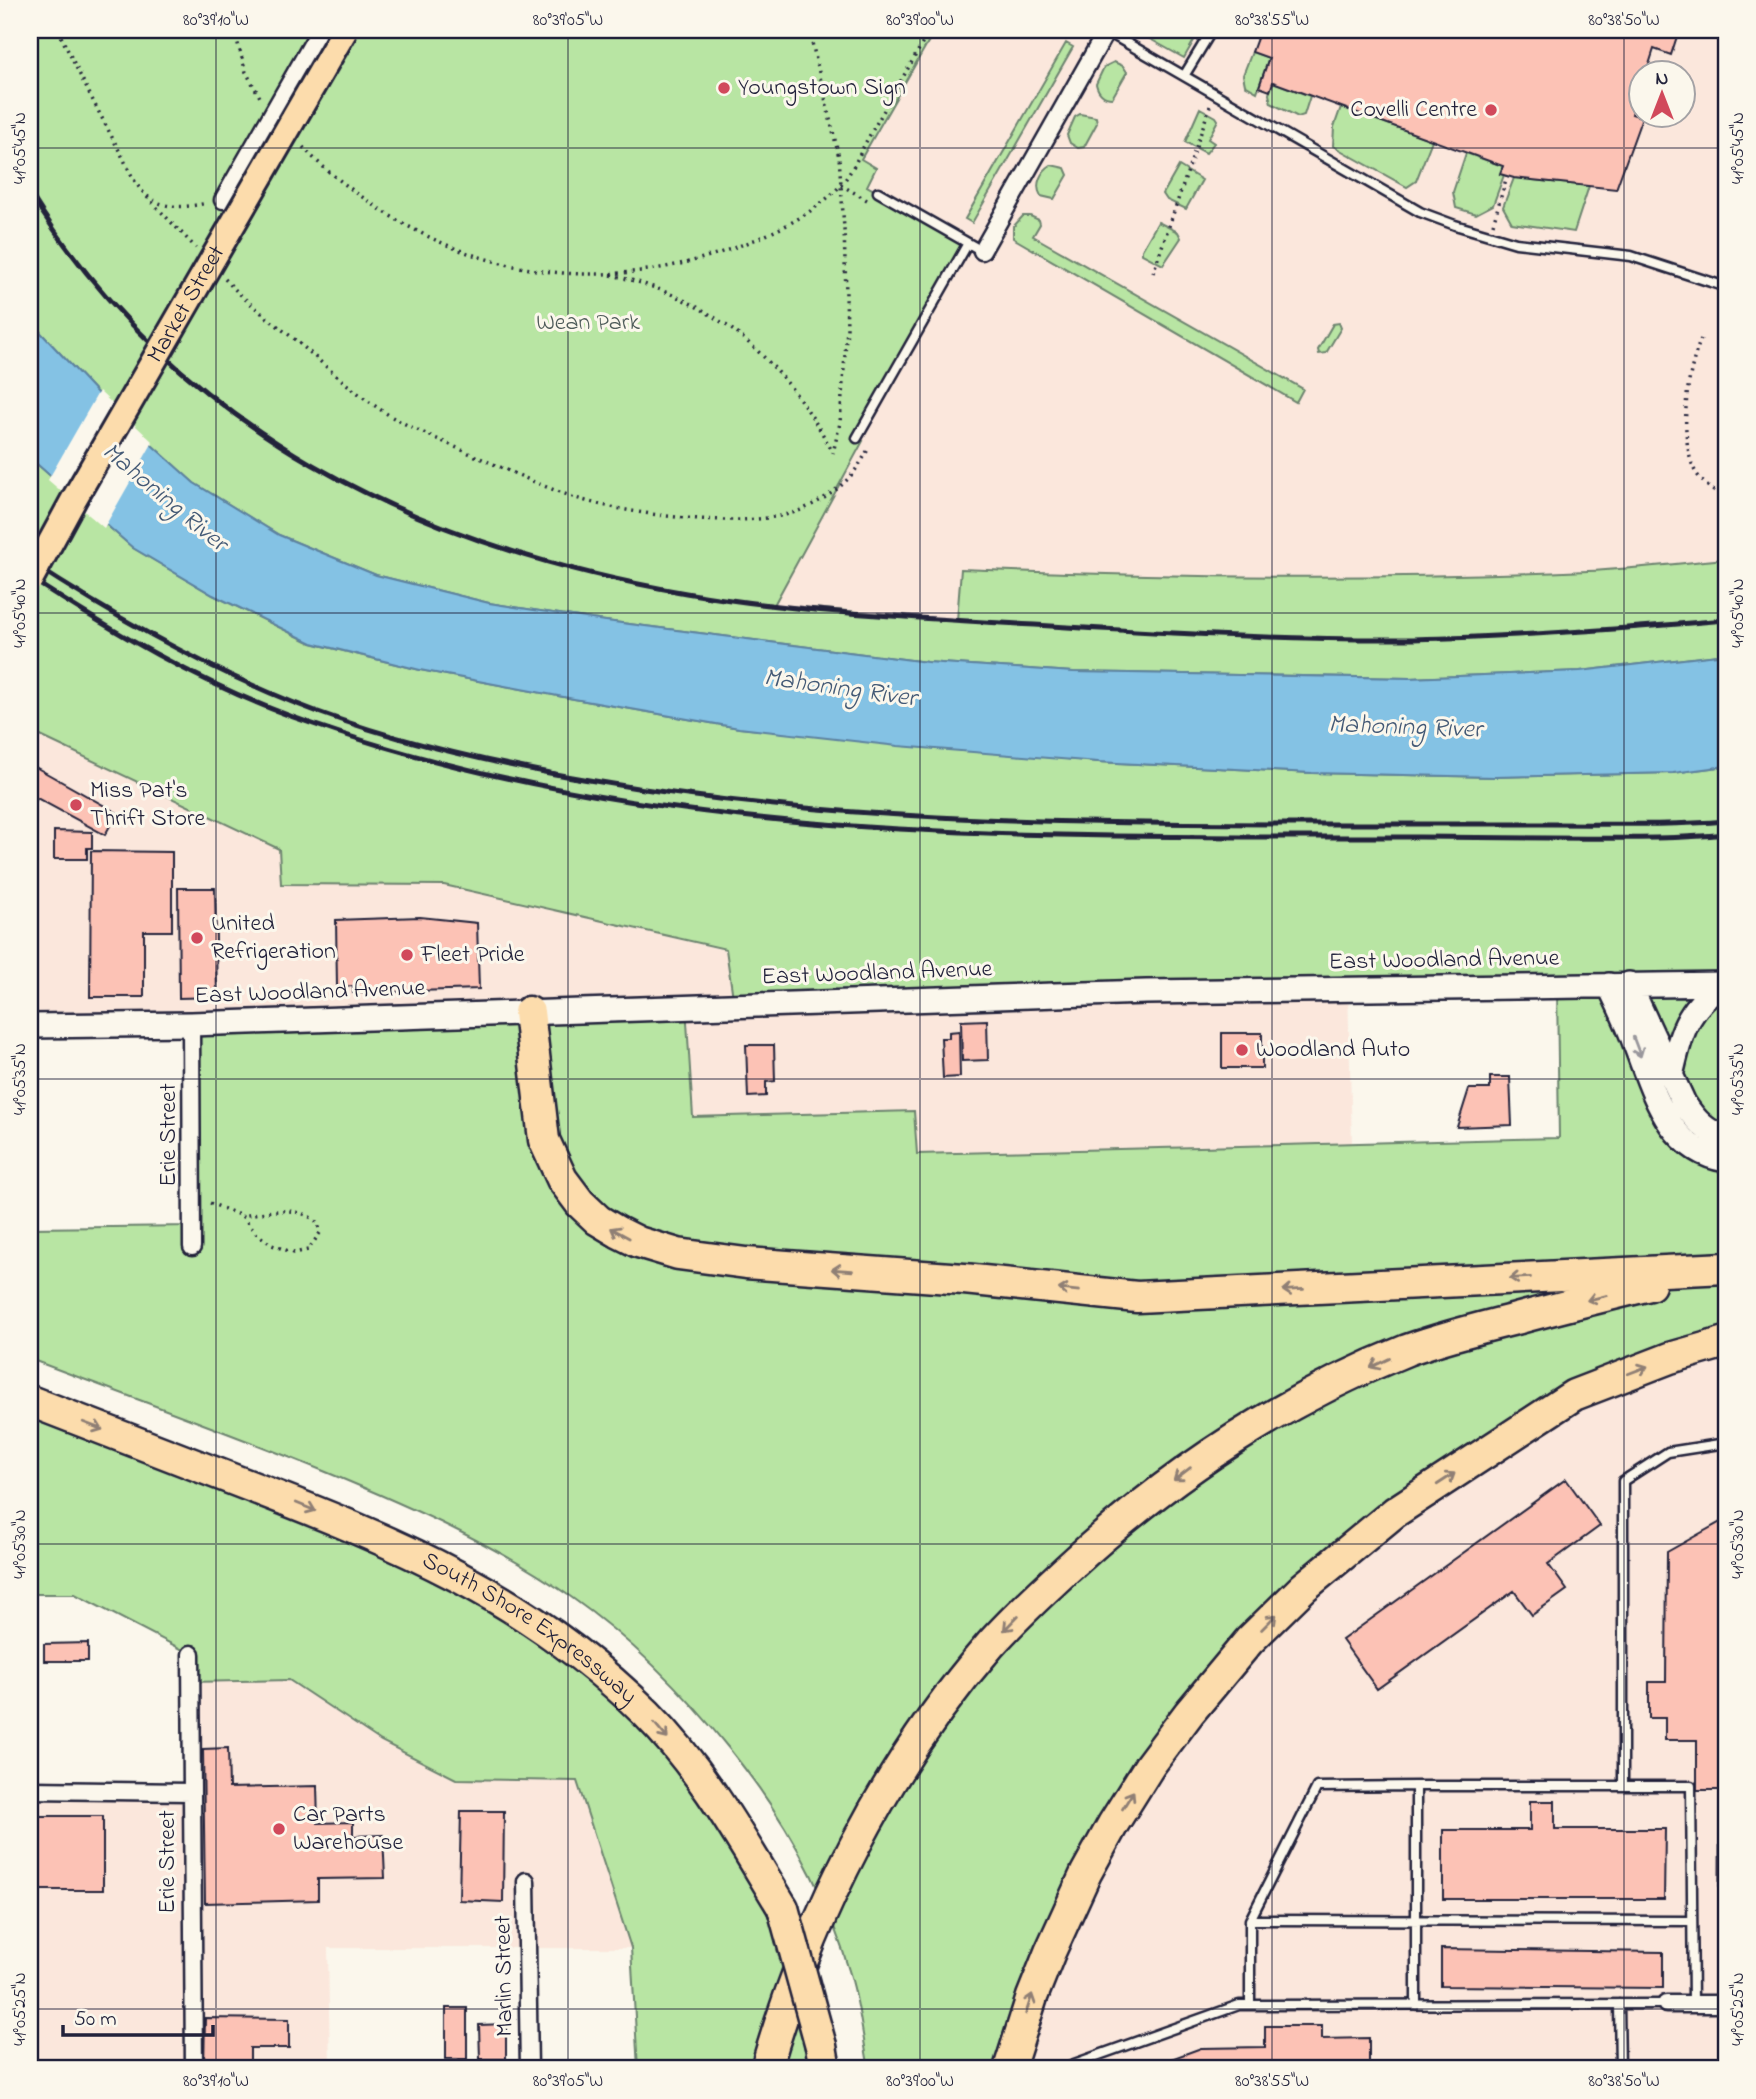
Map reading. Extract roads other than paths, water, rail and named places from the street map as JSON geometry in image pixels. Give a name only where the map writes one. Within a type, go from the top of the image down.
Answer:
[{"type":"highway","points":[[529,1012],[544,1140],[562,1180],[598,1220],[638,1242],[678,1255],[746,1263],[964,1279],[1137,1297],[1719,1269]]},
{"type":"highway","points":[[766,2069],[780,2020],[834,1886],[874,1809],[912,1748],[990,1645],[1034,1599],[1111,1529],[1185,1471],[1233,1439],[1321,1390],[1403,1352],[1440,1338],[1719,1269]]},
{"type":"highway","points":[[1009,2069],[1032,1997],[1086,1873],[1113,1824],[1150,1765],[1189,1713],[1249,1642],[1304,1587],[1359,1540],[1395,1513],[1574,1395],[1670,1358],[1726,1342]]},
{"type":"highway","name":"South Shore Expressway","points":[[30,1401],[309,1508],[388,1542],[453,1573],[533,1619],[594,1665],[649,1716],[702,1779],[783,1908],[823,2057]]},
{"type":"main road","name":"Market Street","points":[[30,580],[345,30]]},
{"type":"main road","name":"East Woodland Avenue","points":[[30,1026],[191,1024],[1146,992],[1724,984]]},
{"type":"main road","points":[[1671,1076],[1680,1038],[1689,1016],[1705,996],[1724,984]]},
{"type":"main road","points":[[1619,985],[1694,1118],[1716,1135],[1726,1138]]},
{"type":"main road","points":[[1619,985],[1629,1026],[1661,1110],[1672,1128],[1687,1143],[1704,1154],[1726,1160]]},
{"type":"street","points":[[223,200],[320,30]]},
{"type":"street","points":[[975,247],[1106,30]]},
{"type":"street","name":"Erie Street","points":[[191,1024],[192,1247]]},
{"type":"street","name":"Erie Street","points":[[191,1654],[194,2069]]},
{"type":"street","points":[[30,1790],[190,1792]]},
{"type":"street","name":"Marlin Street","points":[[526,1881],[529,2069]]},
{"type":"street","points":[[1666,2004],[1726,2004]]},
{"type":"lane","points":[[1106,30],[1401,203],[1455,226],[1516,243],[1631,256],[1720,285]]},
{"type":"lane","points":[[1184,76],[1212,30]]},
{"type":"lane","points":[[856,438],[975,247],[878,192]]},
{"type":"lane","points":[[1623,1786],[1623,1481],[1668,1452],[1726,1443]]},
{"type":"lane","points":[[1416,1786],[1416,2005]]},
{"type":"lane","points":[[1250,2005],[1250,1920],[1317,1787],[1416,1786],[1692,1786],[1692,2004]]},
{"type":"lane","points":[[1250,1920],[1692,1921]]},
{"type":"lane","points":[[1619,2004],[1620,2069]]},
{"type":"lane","points":[[1071,2065],[1239,2005],[1666,2004]]},
{"type":"water","name":"Mahoning River","points":[[30,318],[114,411],[194,483],[279,535],[376,575],[489,603],[598,620],[927,662],[1073,672],[1409,678],[1580,671],[1726,654],[1726,766],[1673,773],[1495,777],[1312,773],[1098,762],[898,746],[739,728],[574,699],[420,670],[312,643],[213,595],[133,548],[30,458]]},
{"type":"railway","points":[[30,193],[89,276],[157,349],[231,412],[313,465],[399,509],[491,544],[587,572],[686,593],[816,610],[1224,635],[1366,639],[1452,638],[1726,620]]},
{"type":"railway","points":[[30,562],[125,620],[191,656],[258,688],[328,716],[401,739],[476,758],[676,794],[850,812],[1025,820],[1200,824],[1682,824],[1726,821]]},
{"type":"railway","points":[[30,578],[158,655],[224,689],[293,717],[414,755],[536,785],[660,806],[910,830],[1036,835],[1617,838],[1726,834]]},
{"type":"place","name":"Youngstown Sign","points":[[724,88]]},
{"type":"place","name":"Covelli Centre","points":[[1491,110]]},
{"type":"place","name":"Miss Pat's Thrift Store","points":[[76,805]]},
{"type":"place","name":"United Refrigeration","points":[[197,938]]},
{"type":"place","name":"Fleet Pride","points":[[407,955]]},
{"type":"place","name":"Woodland Auto","points":[[1242,1050]]},
{"type":"place","name":"Car Parts Warehouse","points":[[279,1829]]},
{"type":"park label","name":"Wean Park","points":[[588,323]]}]
